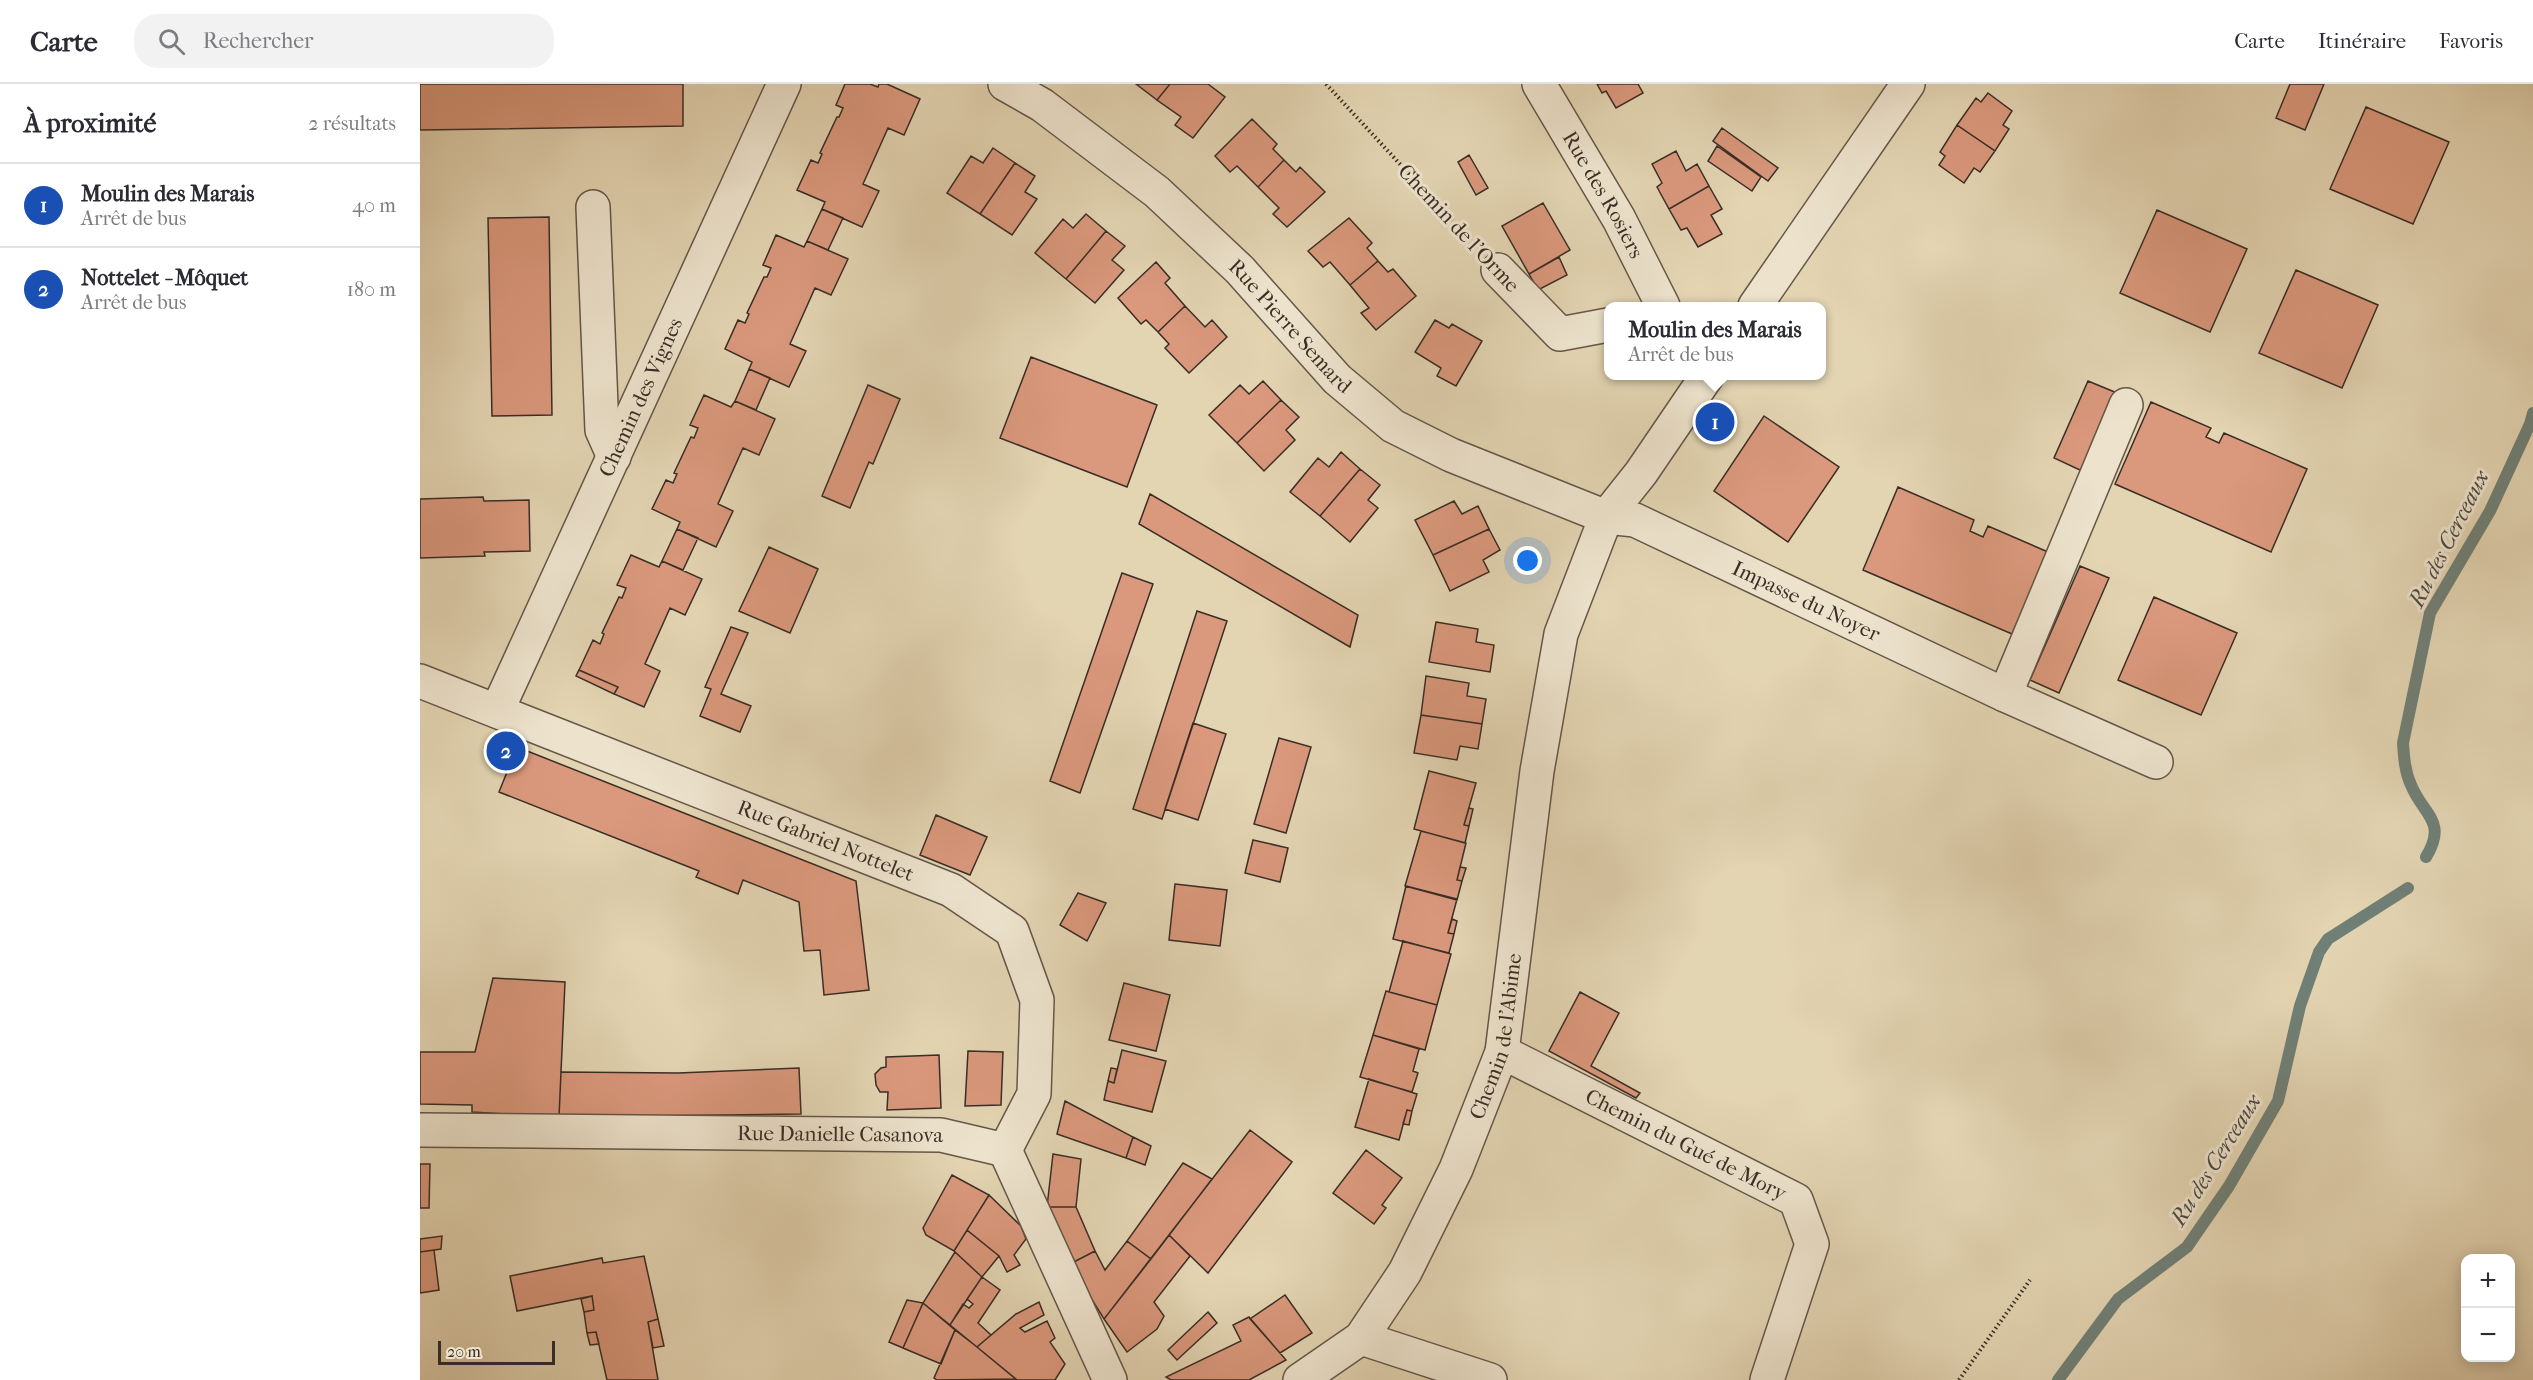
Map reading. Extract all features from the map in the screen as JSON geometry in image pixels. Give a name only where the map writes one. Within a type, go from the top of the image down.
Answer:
[{"type":"street","name":"Chemin des Vignes","points":[[497,711],[784,84]]},
{"type":"street","name":"Rue Pierre Semard","points":[[1005,84],[1042,105],[1157,192],[1240,270],[1337,379],[1393,426],[1451,455],[1606,518]]},
{"type":"street","name":"Rue des Rosiers","points":[[1539,84],[1619,219],[1661,302]]},
{"type":"street","points":[[1758,302],[1908,84]]},
{"type":"street","points":[[593,207],[602,430],[614,457]]},
{"type":"street","name":"Chemin de l'Orme","points":[[1498,270],[1560,334],[1604,326]]},
{"type":"street","name":"Chemin de l'Abime","points":[[1300,1380],[1361,1338],[1405,1272],[1456,1169],[1502,1052],[1537,771],[1561,634],[1606,518],[1641,473],[1704,380]]},
{"type":"street","points":[[2005,695],[2126,405]]},
{"type":"street","name":"Impasse du Noyer","points":[[1606,518],[1635,520],[2005,695],[2156,762]]},
{"type":"street","name":"Rue Gabriel Nottelet","points":[[420,681],[951,890],[1012,931],[1037,1000],[1034,1094],[1005,1150]]},
{"type":"street","name":"Chemin du Gué de Mory","points":[[1502,1052],[1796,1200],[1812,1244],[1767,1380]]},
{"type":"street","name":"Rue Danielle Casanova","points":[[420,1130],[941,1135],[1005,1150]]},
{"type":"street","points":[[1005,1150],[1110,1380]]},
{"type":"street","points":[[1361,1338],[1490,1380]]},
{"type":"path","name":"Chemin de l'Orme","points":[[1326,84],[1498,270]]},
{"type":"path","points":[[1959,1380],[2030,1280]]},
{"type":"building","points":[[420,84],[683,84],[683,126],[420,130]]},
{"type":"building","points":[[845,84],[870,84],[878,87],[879,84],[887,84],[920,99],[904,135],[888,128],[863,184],[879,191],[862,227],[822,209],[825,202],[797,190],[811,160],[818,163],[822,154],[820,153],[839,117],[843,108],[836,105]]},
{"type":"building","points":[[1136,84],[1170,84],[1157,100]]},
{"type":"building","points":[[1170,84],[1208,84],[1225,97],[1193,138],[1175,125],[1181,117],[1157,100]]},
{"type":"building","points":[[1597,84],[1638,84],[1643,93],[1616,108],[1606,91],[1602,93]]},
{"type":"building","points":[[2290,84],[2324,84],[2305,130],[2276,118]]},
{"type":"building","points":[[1988,93],[2012,111],[2003,125],[2009,129],[1995,151],[1957,125],[1976,98],[1981,102]]},
{"type":"building","points":[[2366,107],[2449,142],[2413,224],[2330,189]]},
{"type":"building","points":[[1252,119],[1277,144],[1273,149],[1284,160],[1258,187],[1237,166],[1230,172],[1215,156]]},
{"type":"building","points":[[1957,125],[1995,151],[1980,172],[1974,168],[1964,183],[1939,165],[1945,156],[1940,152]]},
{"type":"building","points":[[1722,128],[1778,168],[1768,181],[1713,141]]},
{"type":"building","points":[[1717,146],[1761,177],[1752,191],[1708,161]]},
{"type":"building","points":[[993,148],[1015,163],[980,214],[947,193],[971,156],[983,163]]},
{"type":"building","points":[[1676,151],[1686,171],[1697,164],[1709,186],[1669,209],[1657,187],[1662,183],[1652,164]]},
{"type":"building","points":[[1469,155],[1488,188],[1476,195],[1458,162]]},
{"type":"building","points":[[1284,160],[1296,172],[1300,167],[1325,192],[1287,227],[1273,214],[1279,208],[1258,187]]},
{"type":"building","points":[[1015,163],[1035,176],[1025,192],[1037,199],[1012,235],[980,214]]},
{"type":"building","points":[[1709,186],[1722,209],[1711,215],[1722,234],[1698,247],[1687,228],[1681,230],[1669,209]]},
{"type":"building","points":[[1543,203],[1570,250],[1529,274],[1502,226]]},
{"type":"building","points":[[822,209],[843,218],[828,250],[807,241]]},
{"type":"building","points":[[2157,210],[2247,249],[2210,332],[2120,293]]},
{"type":"building","points":[[1086,214],[1106,231],[1066,279],[1035,253],[1063,219],[1073,228]]},
{"type":"building","points":[[549,217],[552,415],[492,416],[488,218]]},
{"type":"building","points":[[1349,218],[1372,243],[1367,248],[1378,261],[1350,285],[1330,262],[1323,267],[1308,251]]},
{"type":"building","points":[[1106,231],[1125,246],[1112,260],[1124,270],[1095,303],[1066,279]]},
{"type":"building","points":[[776,235],[804,247],[807,241],[848,259],[831,295],[815,288],[790,344],[806,351],[789,387],[749,369],[752,362],[725,349],[738,320],[745,323],[749,314],[747,313],[764,277],[767,277],[771,268],[763,265]]},
{"type":"building","points":[[1559,257],[1567,275],[1538,290],[1529,274]]},
{"type":"building","points":[[1378,261],[1388,272],[1393,269],[1416,296],[1376,330],[1361,313],[1369,308],[1350,285]]},
{"type":"building","points":[[1156,262],[1170,278],[1165,283],[1185,306],[1158,332],[1146,320],[1141,324],[1118,298]]},
{"type":"building","points":[[2296,270],[2378,305],[2342,388],[2259,353]]},
{"type":"building","points":[[1185,306],[1205,327],[1212,320],[1227,337],[1189,373],[1165,348],[1169,344],[1158,332]]},
{"type":"building","points":[[1435,320],[1449,328],[1452,324],[1482,341],[1456,386],[1437,376],[1441,368],[1415,352]]},
{"type":"building","points":[[1031,357],[1157,405],[1127,487],[1000,438]]},
{"type":"building","points":[[749,369],[770,378],[756,410],[735,401]]},
{"type":"building","points":[[1263,381],[1281,400],[1237,443],[1209,415],[1240,385],[1249,394]]},
{"type":"building","points":[[2088,381],[2117,393],[2082,471],[2054,458]]},
{"type":"building","points":[[868,385],[900,399],[873,464],[869,462],[850,508],[822,496]]},
{"type":"building","points":[[704,395],[731,407],[735,401],[775,419],[759,455],[743,448],[718,504],[733,511],[716,547],[677,529],[680,522],[652,509],[666,480],[673,483],[677,474],[674,473],[691,437],[694,438],[698,428],[690,425]]},
{"type":"building","points":[[1281,400],[1299,417],[1286,430],[1295,440],[1264,471],[1237,443]]},
{"type":"building","points":[[2151,402],[2211,428],[2206,437],[2219,443],[2224,433],[2307,469],[2271,552],[2115,484]]},
{"type":"building","points":[[1764,416],[1839,467],[1788,542],[1714,491]]},
{"type":"building","points":[[1341,452],[1360,469],[1320,516],[1290,492],[1318,458],[1329,467]]},
{"type":"building","points":[[1360,469],[1380,485],[1368,500],[1378,508],[1350,542],[1320,516]]},
{"type":"building","points":[[1898,487],[1974,520],[1970,531],[1983,537],[1988,526],[2048,552],[2012,634],[1863,570]]},
{"type":"building","points":[[1150,494],[1358,615],[1350,647],[1139,524]]},
{"type":"building","points":[[483,497],[484,501],[529,500],[530,551],[484,552],[485,556],[420,558],[420,499]]},
{"type":"building","points":[[1454,501],[1462,514],[1478,506],[1489,529],[1433,555],[1415,520]]},
{"type":"building","points":[[677,529],[698,538],[683,570],[662,561]]},
{"type":"building","points":[[1489,529],[1500,550],[1483,560],[1489,572],[1450,591],[1433,555]]},
{"type":"building","points":[[769,547],[818,569],[790,633],[739,611]]},
{"type":"building","points":[[631,555],[659,567],[662,561],[702,579],[685,615],[670,608],[645,664],[660,671],[644,707],[614,694],[618,687],[579,670],[593,640],[600,644],[604,634],[602,633],[619,597],[622,598],[626,588],[617,585]]},
{"type":"building","points":[[2080,566],[2109,578],[2059,693],[2030,680]]},
{"type":"building","points":[[1122,573],[1153,584],[1080,793],[1050,781]]},
{"type":"building","points":[[2154,597],[2237,633],[2201,715],[2118,680]]},
{"type":"building","points":[[1197,611],[1227,621],[1162,819],[1133,809]]},
{"type":"building","points":[[1436,622],[1478,629],[1476,642],[1494,645],[1490,672],[1429,662]]},
{"type":"building","points":[[731,627],[748,633],[721,694],[751,706],[740,732],[700,716],[711,689],[705,687]]},
{"type":"building","points":[[579,670],[618,687],[614,694],[576,676]]},
{"type":"building","points":[[1426,676],[1469,683],[1467,696],[1486,699],[1482,724],[1421,715]]},
{"type":"building","points":[[1421,715],[1482,724],[1478,749],[1460,746],[1457,760],[1414,753]]},
{"type":"building","points":[[1193,723],[1226,734],[1198,820],[1165,809]]},
{"type":"building","points":[[1279,738],[1311,747],[1286,833],[1254,824]]},
{"type":"building","points":[[517,747],[856,881],[869,990],[824,995],[820,950],[804,951],[799,902],[743,880],[738,894],[696,877],[699,871],[499,792]]},
{"type":"building","points":[[1429,771],[1476,783],[1464,825],[1469,826],[1465,843],[1414,829]]},
{"type":"building","points":[[1469,808],[1473,809],[1469,826],[1464,825]]},
{"type":"building","points":[[936,815],[987,837],[970,875],[920,855]]},
{"type":"building","points":[[1421,831],[1466,843],[1457,880],[1462,881],[1457,900],[1405,886]]},
{"type":"building","points":[[1253,840],[1288,848],[1280,882],[1245,873]]},
{"type":"building","points":[[1460,867],[1466,868],[1462,881],[1457,880]]},
{"type":"building","points":[[1175,884],[1227,890],[1220,946],[1169,940]]},
{"type":"building","points":[[1406,886],[1457,899],[1448,933],[1454,934],[1449,953],[1393,939]]},
{"type":"building","points":[[1078,893],[1106,903],[1087,941],[1060,925]]},
{"type":"building","points":[[1452,919],[1457,921],[1454,934],[1448,933]]},
{"type":"building","points":[[1403,941],[1451,954],[1437,1005],[1389,992]]},
{"type":"building","points":[[493,978],[565,982],[559,1117],[472,1112],[472,1105],[420,1104],[420,1052],[475,1052]]},
{"type":"building","points":[[1124,983],[1170,995],[1156,1051],[1109,1040]]},
{"type":"building","points":[[1386,991],[1437,1005],[1425,1050],[1373,1035]]},
{"type":"building","points":[[1580,992],[1619,1013],[1591,1066],[1640,1093],[1636,1098],[1549,1051]]},
{"type":"building","points":[[1373,1035],[1419,1049],[1413,1071],[1418,1073],[1412,1092],[1360,1077]]},
{"type":"building","points":[[1122,1050],[1166,1061],[1152,1112],[1104,1100],[1108,1081],[1114,1083]]},
{"type":"building","points":[[968,1051],[1003,1052],[1001,1105],[965,1106]]},
{"type":"building","points":[[939,1055],[941,1108],[887,1110],[888,1092],[880,1092],[876,1085],[875,1074],[881,1068],[886,1067],[886,1057]]},
{"type":"building","points":[[799,1068],[801,1114],[559,1117],[561,1072],[678,1073]]},
{"type":"building","points":[[1111,1068],[1117,1069],[1114,1083],[1108,1081]]},
{"type":"building","points":[[1369,1079],[1417,1094],[1412,1111],[1407,1110],[1399,1140],[1355,1127]]},
{"type":"building","points":[[1065,1101],[1133,1137],[1126,1158],[1057,1134]]},
{"type":"building","points":[[1407,1110],[1412,1111],[1409,1125],[1403,1124]]},
{"type":"building","points":[[1250,1130],[1292,1162],[1208,1273],[1169,1235]]},
{"type":"building","points":[[1133,1137],[1151,1146],[1145,1165],[1126,1158]]},
{"type":"building","points":[[1366,1150],[1402,1178],[1382,1205],[1386,1208],[1374,1224],[1333,1193]]},
{"type":"building","points":[[1053,1154],[1081,1159],[1076,1207],[1047,1207]]},
{"type":"building","points":[[1183,1163],[1212,1179],[1151,1259],[1127,1241]]},
{"type":"building","points":[[420,1164],[430,1164],[429,1208],[420,1208]]},
{"type":"building","points":[[952,1175],[989,1195],[954,1251],[926,1235],[923,1228]]},
{"type":"building","points":[[989,1195],[1021,1226],[1026,1239],[1014,1255],[1020,1265],[1007,1272],[999,1256],[967,1230]]},
{"type":"building","points":[[1047,1207],[1076,1207],[1095,1251],[1070,1264]]},
{"type":"building","points":[[967,1230],[999,1256],[982,1277],[954,1251]]},
{"type":"building","points":[[1169,1235],[1190,1256],[1154,1302],[1164,1316],[1157,1329],[1127,1352],[1104,1319]]},
{"type":"building","points":[[442,1236],[441,1249],[420,1252],[420,1239]]},
{"type":"building","points":[[1127,1241],[1151,1259],[1104,1319],[1070,1264],[1095,1251],[1105,1270]]},
{"type":"building","points":[[434,1250],[439,1290],[420,1293],[420,1252]]},
{"type":"building","points":[[955,1252],[982,1277],[950,1325],[923,1303]]},
{"type":"building","points":[[644,1256],[658,1319],[648,1322],[658,1380],[607,1380],[596,1332],[587,1333],[584,1312],[594,1310],[592,1296],[517,1311],[510,1276],[602,1258],[603,1263]]},
{"type":"building","points":[[982,1277],[1000,1290],[978,1323],[991,1335],[977,1347],[950,1325],[963,1304],[969,1308],[973,1304],[967,1299]]},
{"type":"building","points":[[1285,1295],[1312,1333],[1280,1353],[1250,1319]]},
{"type":"building","points":[[592,1296],[594,1310],[584,1312],[581,1299]]},
{"type":"building","points":[[907,1300],[923,1303],[903,1348],[889,1342]]},
{"type":"building","points":[[1039,1302],[1044,1315],[1020,1328],[1025,1332],[1047,1321],[1055,1338],[1050,1342],[1065,1364],[1055,1380],[1017,1380],[977,1347],[1016,1314]]},
{"type":"building","points":[[923,1303],[955,1330],[941,1364],[903,1348]]},
{"type":"building","points":[[1208,1312],[1217,1323],[1177,1360],[1168,1350]]},
{"type":"building","points":[[1249,1317],[1286,1360],[1249,1380],[1171,1380],[1166,1377],[1241,1341],[1233,1325]]},
{"type":"building","points":[[658,1319],[664,1346],[653,1348],[648,1322]]},
{"type":"building","points":[[955,1330],[1016,1379],[937,1380],[934,1378]]},
{"type":"building","points":[[596,1332],[599,1344],[590,1345],[587,1333]]},
{"type":"waterway","name":"Ru des Cerceaux","points":[[2426,857],[2435,835],[2434,826],[2409,780],[2403,743],[2430,613],[2490,511],[2533,413]]},
{"type":"waterway","name":"Ru des Cerceaux","points":[[2058,1380],[2118,1299],[2187,1247],[2229,1186],[2278,1101],[2300,1006],[2319,952],[2328,939],[2408,888]]},
{"type":"place","name":"Moulin des Marais","points":[[1715,422]]},
{"type":"place","name":"Nottelet - Môquet","points":[[506,751]]}]
